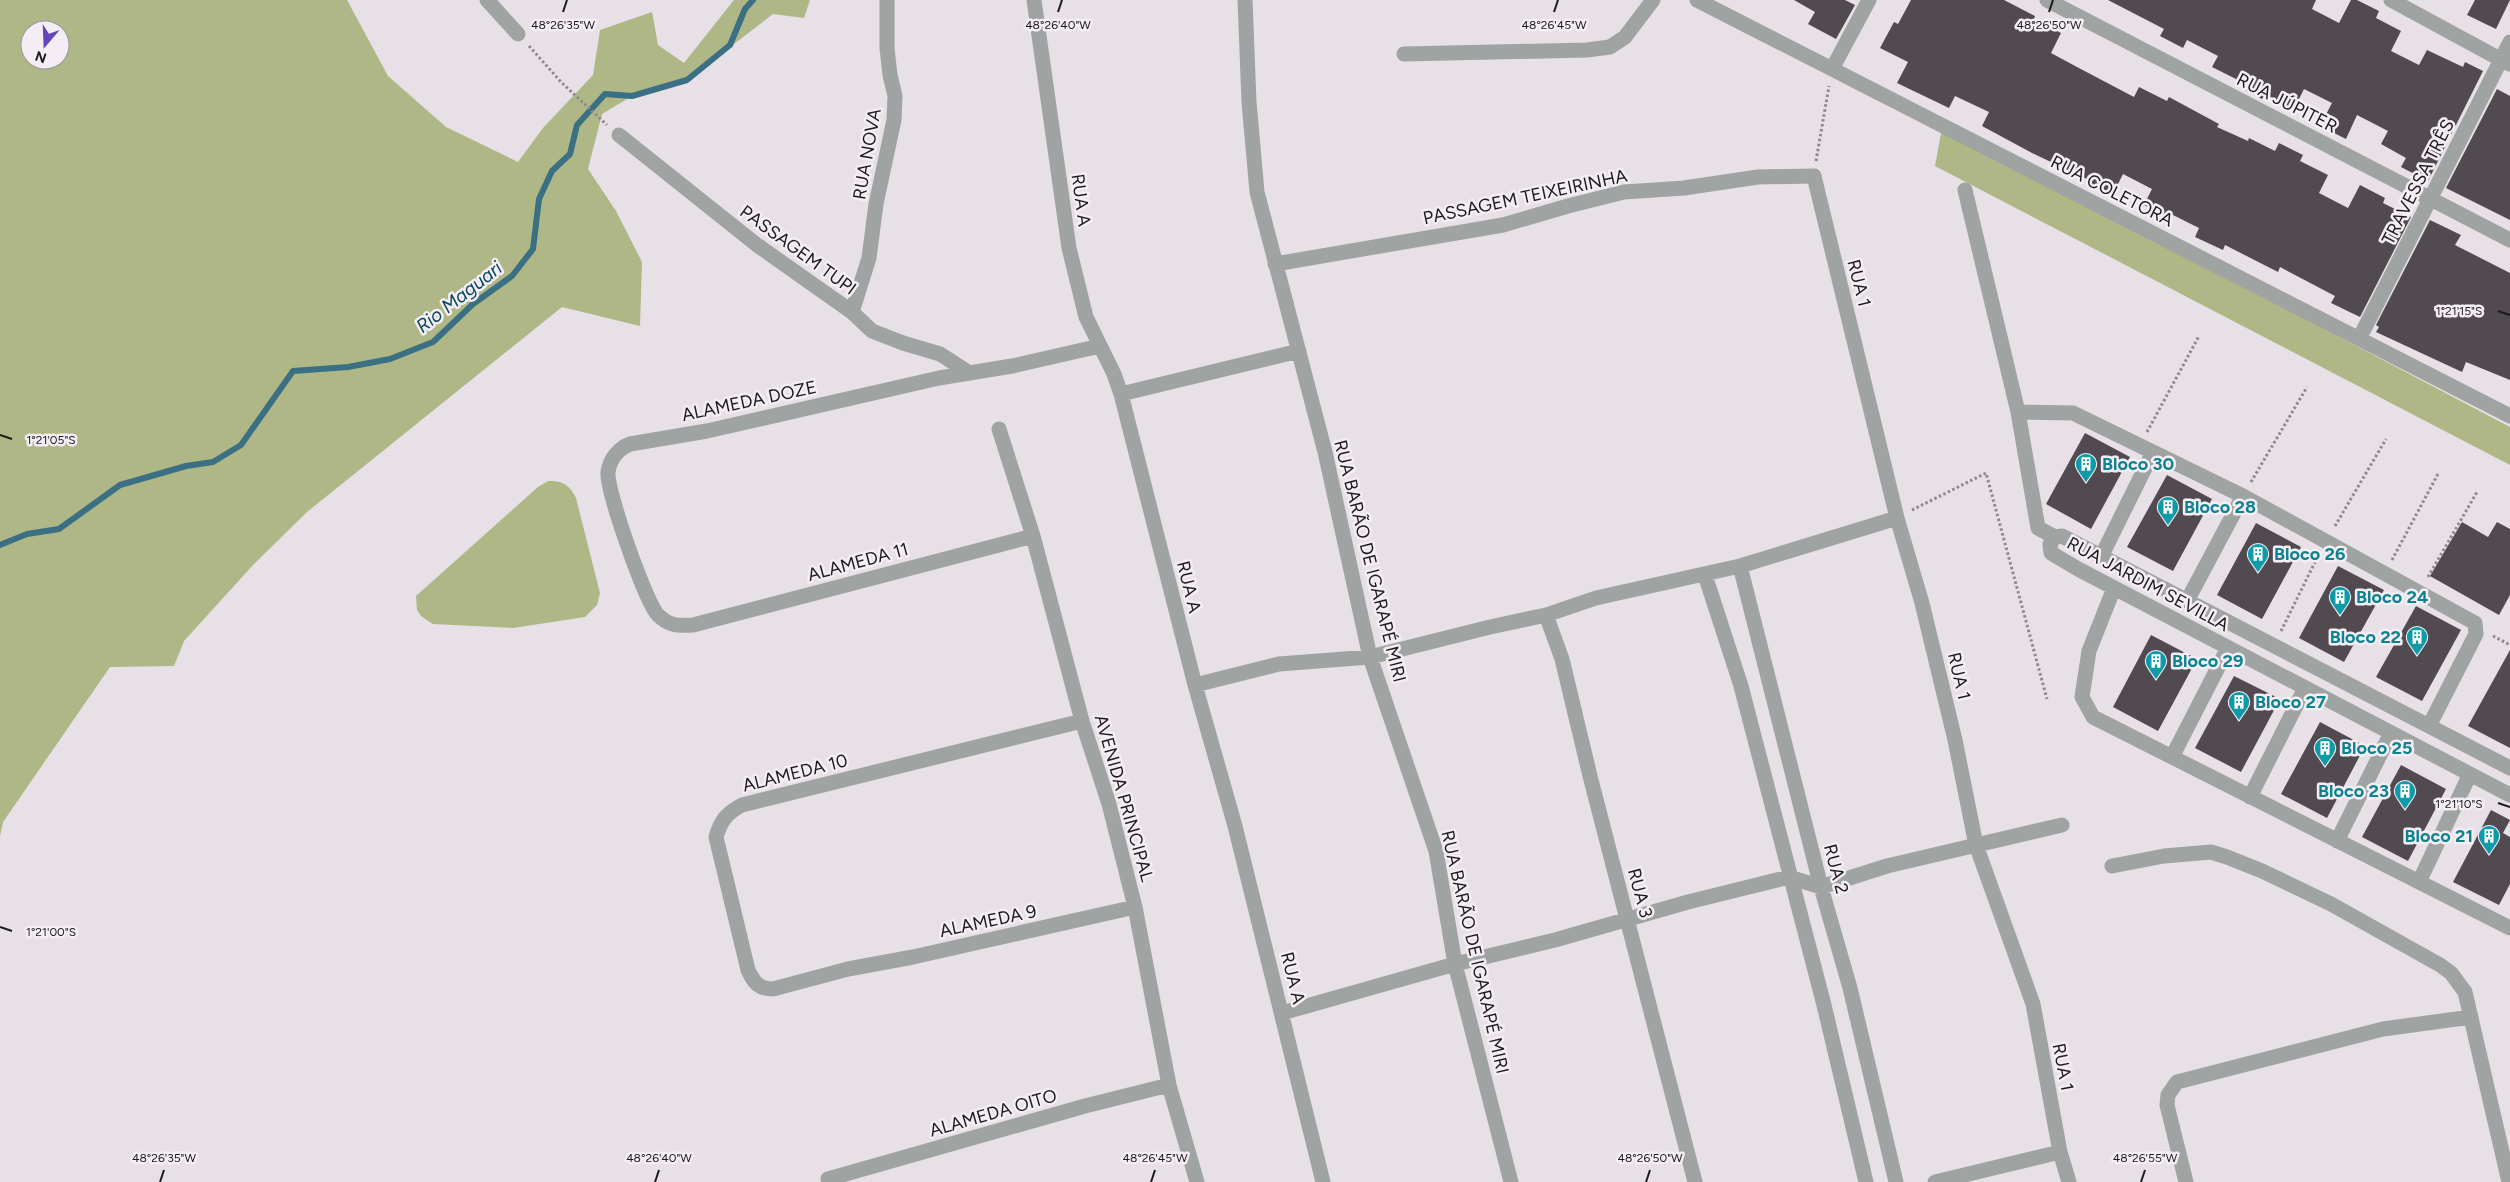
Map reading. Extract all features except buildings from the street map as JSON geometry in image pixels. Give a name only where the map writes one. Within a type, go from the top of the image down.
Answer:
[{"type":"street","points":[[487,0],[518,34]]},
{"type":"street","name":"RUA NOVA","points":[[852,312],[869,258],[876,204],[894,120],[895,96],[887,48],[887,0]]},
{"type":"street","name":"RUA A","points":[[1034,0],[1069,248],[1086,317],[1114,374],[1121,394],[1195,685],[1235,826],[1323,1182]]},
{"type":"street","name":"RUA BARÃO DE IGARAPÉ MIRI","points":[[1245,0],[1249,102],[1257,192],[1325,452],[1370,657],[1436,851],[1456,964],[1511,1182]]},
{"type":"street","points":[[1404,54],[1587,50],[1610,47],[1625,37],[1653,0]]},
{"type":"street","name":"RUA COLETORA","points":[[1697,0],[2510,416]]},
{"type":"street","points":[[1832,69],[1869,0]]},
{"type":"street","name":"RUA JÚPITER","points":[[2047,0],[2510,240]]},
{"type":"street","points":[[2391,0],[2506,62]]},
{"type":"street","name":"TRAVESSA TRÊS","points":[[2359,339],[2430,198],[2506,62],[2510,42]]},
{"type":"street","name":"PASSAGEM TUPI","points":[[619,135],[757,245],[852,312],[872,331],[940,354],[968,372]]},
{"type":"street","name":"PASSAGEM TEIXEIRINHA","points":[[1275,264],[1503,225],[1624,192],[1684,188],[1758,177],[1814,176]]},
{"type":"street","name":"RUA 1","points":[[1814,176],[1897,518],[1922,603],[1955,740],[1976,845],[2033,1004],[2060,1152],[2069,1182]]},
{"type":"street","points":[[1965,190],[2018,412],[2038,528],[2055,537]]},
{"type":"street","name":"ALAMEDA DOZE","points":[[692,625],[676,627],[666,622],[651,607],[608,484],[608,471],[620,448],[630,444],[707,431],[968,372],[1012,366],[1100,346]]},
{"type":"street","points":[[1121,394],[1299,352]]},
{"type":"street","points":[[2018,412],[2073,413],[2243,496],[2475,623],[2477,628],[2429,726]]},
{"type":"street","name":"AVENIDA PRINCIPAL","points":[[998,429],[1033,536],[1082,721],[1109,804],[1135,907],[1169,1085],[1197,1182]]},
{"type":"street","points":[[2101,557],[2146,449]]},
{"type":"street","points":[[2187,601],[2243,496]]},
{"type":"street","points":[[1195,685],[1279,664],[1370,657],[1546,615],[1596,598],[1740,566],[1897,518]]},
{"type":"street","name":"ALAMEDA 11","points":[[692,625],[1033,536]]},
{"type":"street","name":"RUA JARDIM SEVILLA","points":[[2510,768],[2062,536],[2055,537],[2050,550],[2054,556],[2510,795]]},
{"type":"street","name":"RUA 2","points":[[1740,566],[1821,887],[1850,988],[1896,1182]]},
{"type":"street","points":[[1705,575],[1741,686],[1789,877],[1824,1005],[1866,1182]]},
{"type":"street","points":[[2129,596],[2140,576]]},
{"type":"street","points":[[2114,588],[2089,651],[2082,697],[2093,717],[2510,928]]},
{"type":"street","name":"RUA 3","points":[[1546,615],[1562,659],[1695,1182]]},
{"type":"street","points":[[2172,758],[2228,648]]},
{"type":"street","points":[[2250,797],[2306,688]]},
{"type":"street","name":"ALAMEDA 10","points":[[848,969],[773,989],[766,989],[756,985],[748,970],[718,850],[716,837],[725,817],[742,805],[1082,721]]},
{"type":"street","points":[[2337,841],[2391,733]]},
{"type":"street","points":[[2419,882],[2470,774]]},
{"type":"street","points":[[1282,1013],[1456,964],[1789,877],[1821,887],[1887,866],[2062,825]]},
{"type":"street","points":[[2112,866],[2164,856],[2211,852],[2262,871],[2331,904],[2451,973],[2465,992],[2509,1182]]},
{"type":"street","name":"ALAMEDA 9","points":[[848,969],[913,957],[1135,907]]},
{"type":"street","points":[[2186,1182],[2167,1105],[2168,1095],[2177,1082],[2383,1029],[2471,1017]]},
{"type":"street","name":"ALAMEDA OITO","points":[[828,1179],[1093,1104],[1169,1085]]},
{"type":"street","points":[[1935,1182],[2060,1152]]},
{"type":"path","points":[[518,34],[561,82],[619,135]]},
{"type":"path","points":[[1814,176],[1832,69]]},
{"type":"path","points":[[2146,449],[2199,336]]},
{"type":"path","points":[[2243,496],[2307,387]]},
{"type":"path","points":[[2273,646],[2326,542],[2386,438]]},
{"type":"path","points":[[2384,574],[2440,472]]},
{"type":"path","points":[[1897,518],[1986,473],[2047,699]]},
{"type":"path","points":[[2418,592],[2478,492]]},
{"type":"green space","points":[[0,0],[347,0],[388,76],[446,127],[518,162],[543,128],[593,75],[600,30],[652,12],[658,45],[684,63],[734,0],[810,0],[804,18],[773,14],[687,80],[632,96],[602,114],[588,169],[616,211],[642,262],[640,326],[562,307],[307,512],[253,565],[184,641],[174,666],[110,667],[3,822],[0,836]]},
{"type":"green space","points":[[1942,128],[2510,427],[2510,465],[1935,166]]},
{"type":"green space","points":[[548,481],[557,481],[565,484],[576,498],[600,593],[597,605],[585,617],[513,628],[433,624],[421,616],[417,610],[416,596],[538,487]]},
{"type":"waterway","name":"Rio Maguari","points":[[0,545],[27,534],[59,529],[120,485],[186,466],[213,462],[241,445],[293,371],[348,367],[390,359],[433,342],[473,304],[512,276],[533,249],[539,199],[552,171],[570,154],[577,125],[605,94],[632,96],[687,80],[730,45],[745,9],[753,0]]},
{"type":"place","name":"Bloco 30","points":[[2086,483]]},
{"type":"place","name":"Bloco 28","points":[[2168,526]]},
{"type":"place","name":"Bloco 26","points":[[2258,573]]},
{"type":"place","name":"Bloco 24","points":[[2340,616]]},
{"type":"place","name":"Bloco 22","points":[[2417,656]]},
{"type":"place","name":"Bloco 29","points":[[2156,680]]},
{"type":"place","name":"Bloco 27","points":[[2239,721]]},
{"type":"place","name":"Bloco 25","points":[[2325,767]]},
{"type":"place","name":"Bloco 23","points":[[2405,810]]},
{"type":"place","name":"Bloco 21","points":[[2489,855]]}]
